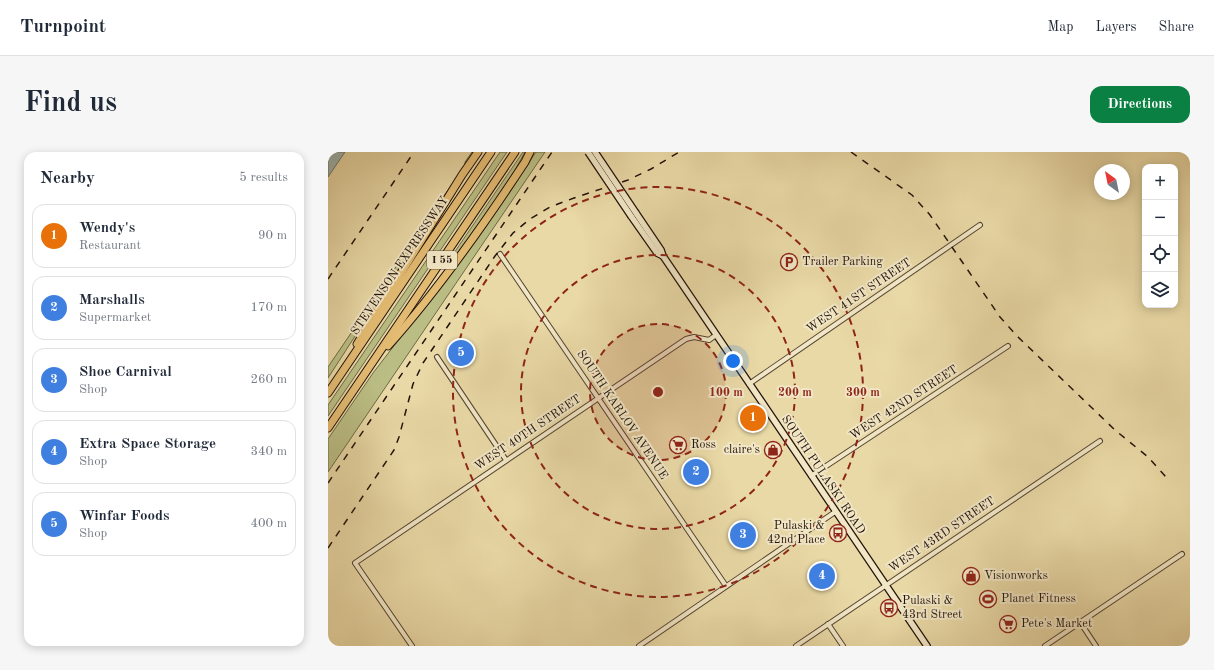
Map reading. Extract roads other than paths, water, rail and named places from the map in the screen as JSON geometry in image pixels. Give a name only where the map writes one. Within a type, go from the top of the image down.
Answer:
[{"type":"highway","points":[[344,369],[361,335],[478,152]]},
{"type":"highway","name":"STEVENSON EXPRESSWAY","points":[[328,393],[491,152]]},
{"type":"highway","name":"I 55","points":[[328,428],[515,152]]},
{"type":"highway","points":[[512,182],[530,152]]},
{"type":"highway","points":[[368,368],[393,341],[430,295],[487,219],[533,152]]},
{"type":"main road","name":"SOUTH PULASKI ROAD","points":[[588,152],[652,247],[662,256],[927,646]]},
{"type":"main road","name":"SOUTH PULASKI ROAD","points":[[595,152],[661,250],[662,256]]},
{"type":"street","name":"WEST 41ST STREET","points":[[749,384],[980,225]]},
{"type":"street","name":"SOUTH KARLOV AVENUE","points":[[500,254],[726,586]]},
{"type":"street","name":"WEST 40TH STREET","points":[[412,646],[355,563],[686,339],[694,337],[709,340],[716,335]]},
{"type":"street","name":"WEST 42ND STREET","points":[[811,476],[1008,346]]},
{"type":"street","points":[[437,357],[506,460]]},
{"type":"street","name":"WEST 43RD STREET","points":[[796,646],[1100,441]]},
{"type":"street","points":[[639,646],[835,512]]},
{"type":"street","points":[[1045,646],[1182,554]]},
{"type":"street","points":[[1080,622],[1096,646]]},
{"type":"street","points":[[828,624],[843,646]]},
{"type":"water","points":[[328,152],[345,152],[328,177]]},
{"type":"railway","points":[[328,279],[414,152]]},
{"type":"railway","points":[[328,483],[552,152]]},
{"type":"railway","points":[[328,548],[394,450],[399,437],[413,384],[423,363],[495,256],[513,233],[530,219],[550,207],[628,180],[651,169],[679,152]]},
{"type":"railway","points":[[851,152],[912,195],[930,215],[1000,317],[1017,336],[1115,430],[1148,457],[1166,477]]},
{"type":"place","name":"Trailer Parking","points":[[789,262]]},
{"type":"place","name":"Winfar Foods","points":[[461,353]]},
{"type":"place","name":"Wendy's","points":[[753,418]]},
{"type":"place","name":"Ross","points":[[678,445]]},
{"type":"place","name":"claire's","points":[[773,450]]},
{"type":"place","name":"Marshalls","points":[[696,472]]},
{"type":"place","name":"Pulaski & 42nd Place","points":[[838,533]]},
{"type":"place","name":"Shoe Carnival","points":[[743,535]]},
{"type":"place","name":"Extra Space Storage","points":[[822,576]]},
{"type":"place","name":"Visionworks","points":[[971,576]]},
{"type":"place","name":"Planet Fitness","points":[[988,599]]},
{"type":"place","name":"Pulaski & 43rd Street","points":[[889,608]]},
{"type":"place","name":"Pete's Market","points":[[1008,624]]}]
